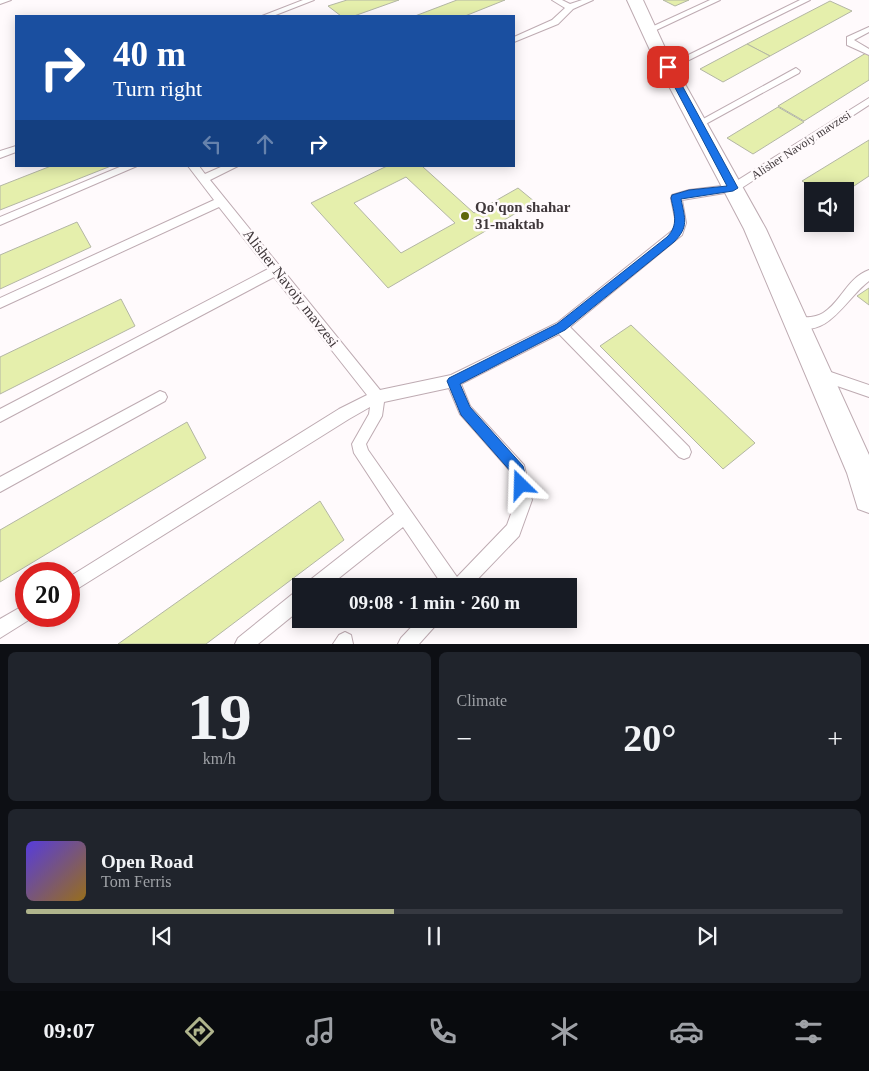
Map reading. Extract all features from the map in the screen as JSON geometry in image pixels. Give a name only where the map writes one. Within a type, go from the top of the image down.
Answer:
[{"type":"street","points":[[635,0],[668,67],[755,229],[862,473],[869,498]]},
{"type":"lane","points":[[0,2],[7,0]]},
{"type":"lane","points":[[281,14],[310,0]]},
{"type":"lane","points":[[556,0],[570,7]]},
{"type":"lane","points":[[515,40],[555,22],[570,7],[588,0]]},
{"type":"lane","points":[[649,30],[716,0]]},
{"type":"lane","points":[[668,67],[806,0]]},
{"type":"lane","points":[[869,29],[850,39],[850,43],[869,52]]},
{"type":"lane","points":[[699,124],[796,71]]},
{"type":"lane","name":"Alisher Navoiy mavzesi","points":[[733,188],[869,101]]},
{"type":"lane","points":[[0,155],[15,149]]},
{"type":"lane","points":[[0,221],[130,167]]},
{"type":"lane","name":"Alisher Navoiy mavzesi","points":[[194,167],[377,397]]},
{"type":"lane","points":[[204,179],[231,167]]},
{"type":"lane","points":[[80,579],[336,419],[377,397],[453,381],[561,327],[678,232],[680,222],[676,198],[689,194],[733,188]]},
{"type":"lane","points":[[0,303],[222,201]]},
{"type":"lane","points":[[0,416],[276,270]]},
{"type":"lane","points":[[796,323],[816,322],[829,316],[854,286],[869,276]]},
{"type":"lane","points":[[561,327],[684,452]]},
{"type":"lane","points":[[819,374],[869,391]]},
{"type":"lane","points":[[453,381],[465,410],[518,470],[524,500],[513,530],[468,578]]},
{"type":"lane","points":[[0,485],[160,397]]},
{"type":"lane","points":[[377,397],[377,415],[358,444],[361,453],[447,578]]},
{"type":"lane","points":[[326,578],[404,516]]},
{"type":"lane","points":[[244,644],[292,605]]},
{"type":"lane","points":[[0,629],[15,619]]},
{"type":"lane","points":[[407,644],[422,628]]},
{"type":"building","points":[[347,0],[399,0],[357,15],[340,15],[328,6]]},
{"type":"building","points":[[457,0],[505,0],[468,15],[418,15]]},
{"type":"building","points":[[663,0],[689,0],[675,6]]},
{"type":"building","points":[[830,1],[852,11],[770,56],[747,44]]},
{"type":"building","points":[[747,44],[770,56],[723,82],[700,69]]},
{"type":"building","points":[[866,53],[869,55],[869,80],[804,121],[778,106]]},
{"type":"building","points":[[778,107],[804,122],[753,154],[727,138]]},
{"type":"building","points":[[869,140],[869,176],[854,186],[854,182],[802,181]]},
{"type":"building","points":[[48,167],[108,167],[0,210],[0,186]]},
{"type":"building","points":[[385,167],[423,167],[474,213],[518,188],[535,202],[388,288],[311,203]],"holes":[[[406,177],[455,223],[401,253],[354,203]]]},
{"type":"building","points":[[77,222],[91,247],[0,289],[0,255]]},
{"type":"building","points":[[869,288],[869,305],[857,296]]},
{"type":"building","points":[[121,299],[135,326],[0,394],[0,357]]},
{"type":"building","points":[[631,325],[755,443],[723,469],[600,346]]},
{"type":"building","points":[[187,422],[206,458],[33,562],[15,562],[15,573],[0,582],[0,530]]},
{"type":"building","points":[[320,501],[344,540],[206,644],[118,644]]},
{"type":"place","name":"Qo'qon shahar 31-maktab","points":[[465,216]]},
{"type":"route","points":[[521,485],[518,470],[465,410],[453,381],[561,327],[670,240],[678,232],[680,222],[676,198],[689,194],[733,188],[668,67]]}]
